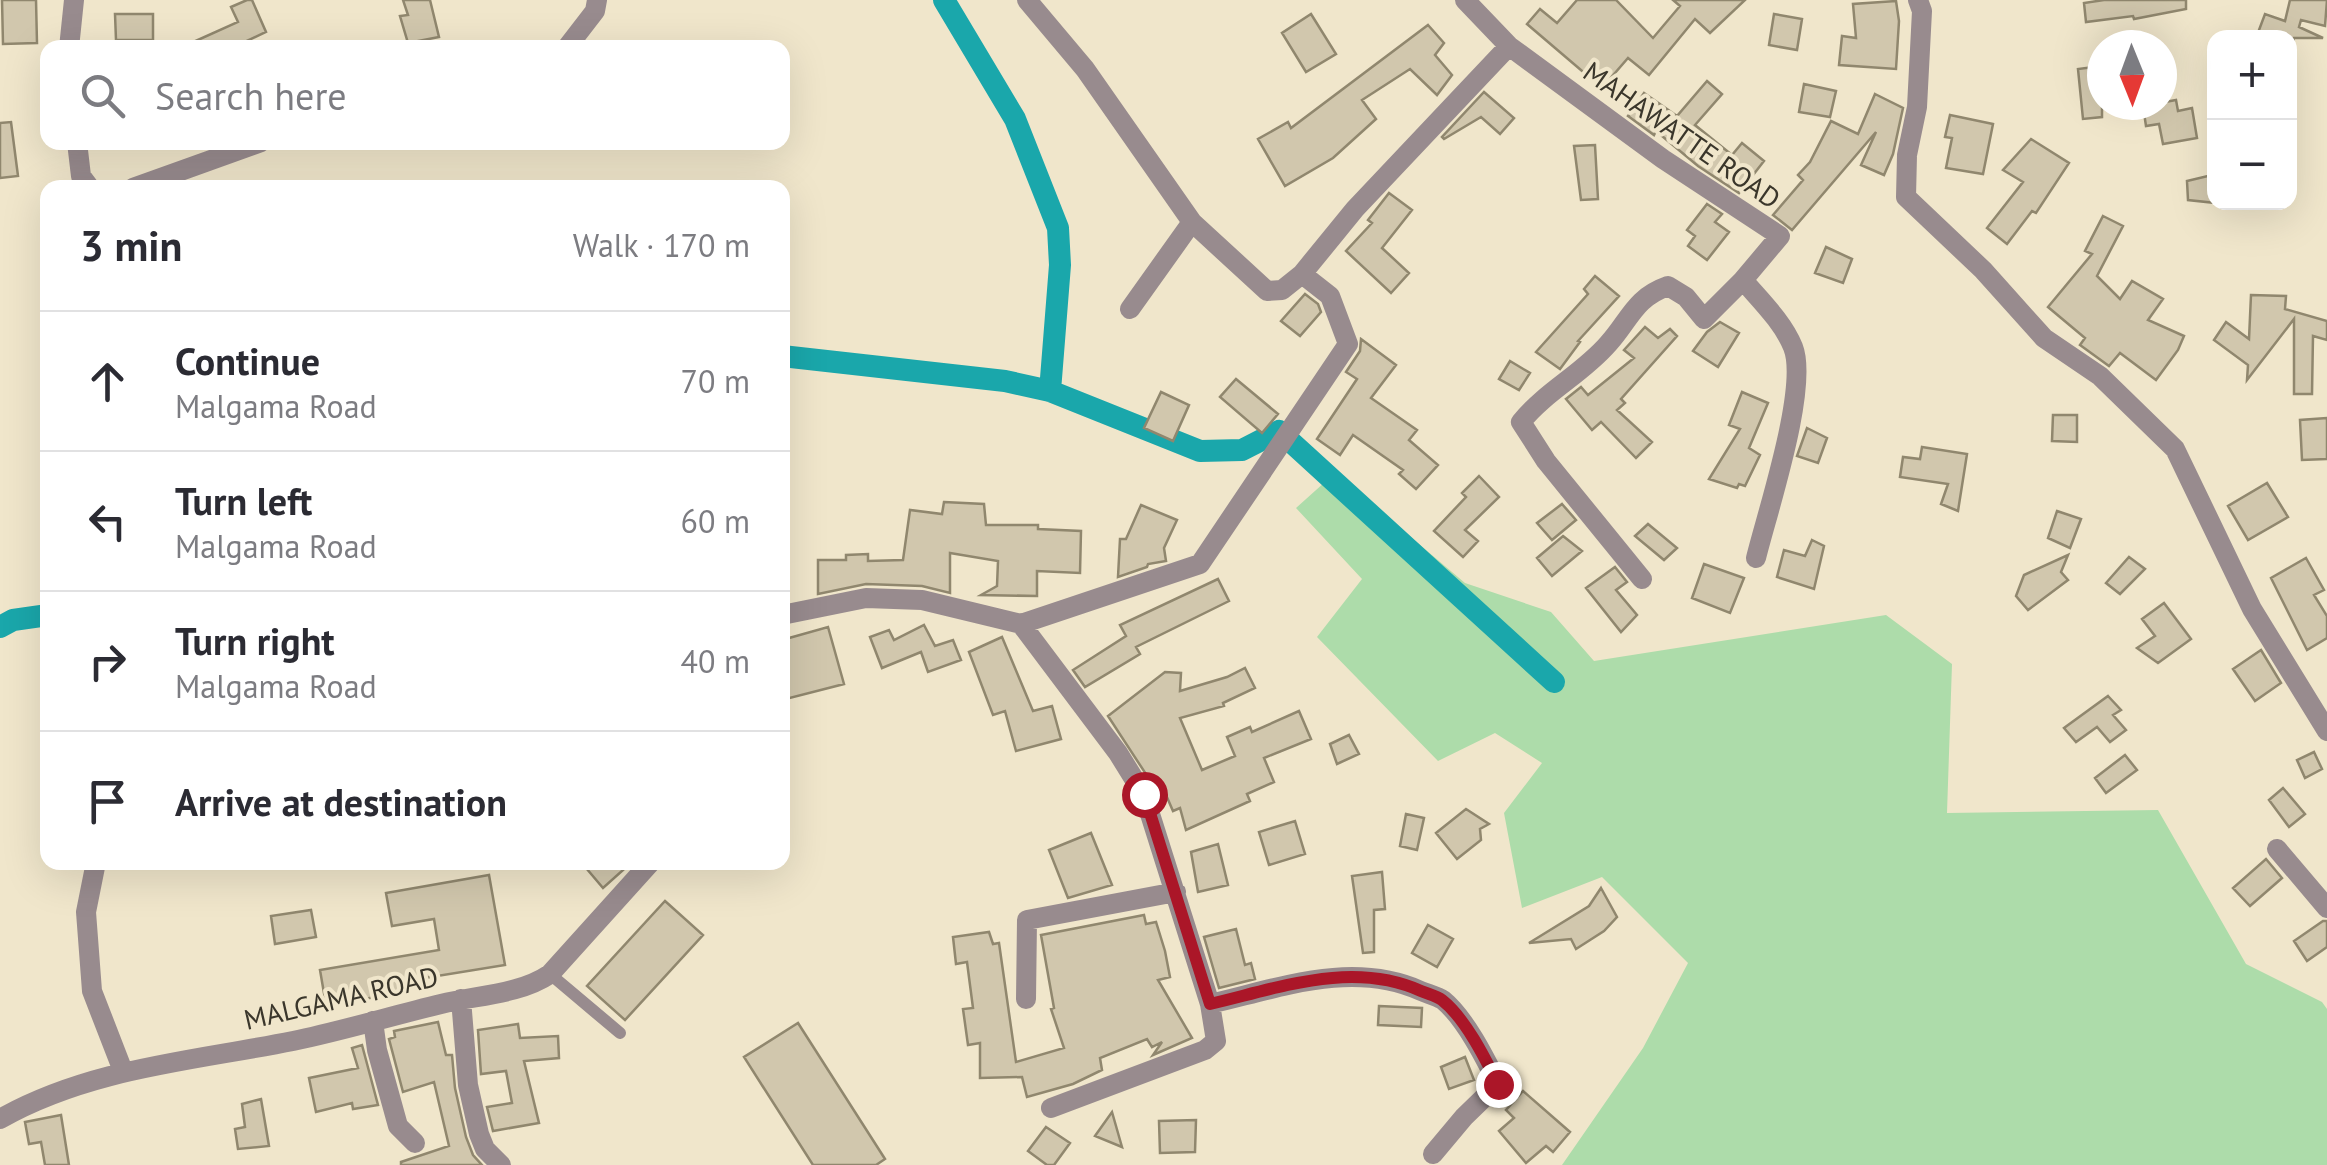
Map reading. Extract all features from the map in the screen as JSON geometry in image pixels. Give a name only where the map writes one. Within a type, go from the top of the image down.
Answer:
[{"type":"street","points":[[70,40],[74,0]]},
{"type":"street","points":[[573,40],[595,11],[597,0]]},
{"type":"street","points":[[1027,0],[1085,69],[1192,222],[1267,291],[1282,290],[1302,274],[1356,209],[1508,46]]},
{"type":"street","name":"MAHAWATTE ROAD","points":[[1466,0],[1508,46],[1663,159],[1780,236],[1743,280]]},
{"type":"street","points":[[1918,0],[1922,11],[1917,107],[1907,155],[1906,197],[1983,270],[2044,338],[2100,376],[2174,449],[2252,609],[2327,730]]},
{"type":"street","points":[[78,150],[84,180]]},
{"type":"street","points":[[155,180],[238,150]]},
{"type":"street","points":[[1130,309],[1192,222]]},
{"type":"street","points":[[790,613],[866,598],[903,599],[1021,624],[1200,564],[1348,344],[1330,296],[1302,274]]},
{"type":"street","points":[[1642,578],[1546,461],[1521,422],[1539,400],[1608,344],[1634,306],[1668,286],[1686,297],[1704,319],[1743,280],[1795,350],[1795,401],[1756,558]]},
{"type":"street","points":[[1021,624],[1118,752],[1144,794],[1210,1004],[1216,1042],[1205,1050],[1050,1108]]},
{"type":"street","points":[[2277,849],[2327,908]]},
{"type":"street","points":[[94,870],[86,912],[92,991],[124,1071]]},
{"type":"street","name":"MALGAMA ROAD","points":[[0,1119],[28,1103],[124,1071],[294,1040],[533,985],[550,974],[644,870]]},
{"type":"street","points":[[1026,998],[1027,920],[1176,892]]},
{"type":"street","points":[[1210,1004],[1322,978],[1356,976],[1403,982],[1442,1000],[1479,1047],[1498,1084],[1433,1154]]},
{"type":"street","points":[[461,999],[468,1085],[478,1134],[484,1149],[501,1165]]},
{"type":"street","points":[[373,1021],[398,1126],[415,1143]]},
{"type":"lane","points":[[550,974],[620,1032]]},
{"type":"green space","points":[[1335,473],[1465,583],[1551,612],[1594,661],[1886,615],[1952,664],[1947,813],[2158,810],[2246,964],[2322,1002],[2327,1009],[2327,1165],[1562,1165],[1643,1048],[1688,963],[1602,877],[1522,908],[1504,813],[1542,763],[1495,733],[1438,761],[1317,637],[1362,579],[1296,508]]},
{"type":"building","points":[[2,0],[36,0],[37,43],[3,44]]},
{"type":"building","points":[[252,0],[266,32],[249,40],[198,40],[238,22],[231,7]]},
{"type":"building","points":[[403,0],[430,0],[439,37],[407,40],[400,16],[408,15]]},
{"type":"building","points":[[1577,0],[1616,0],[1653,38],[1680,6],[1673,0],[1745,0],[1710,33],[1695,19],[1649,75],[1628,58],[1602,88],[1527,24],[1540,9],[1557,23]]},
{"type":"building","points":[[2186,0],[2186,9],[2134,19],[2133,16],[2086,22],[2084,3]]},
{"type":"building","points":[[2290,0],[2327,0],[2325,26],[2301,20],[2299,27],[2323,38],[2297,38],[2297,30],[2259,30],[2265,14],[2285,21]]},
{"type":"building","points":[[1896,1],[1896,69],[1839,65],[1842,36],[1856,38],[1853,4]]},
{"type":"building","points":[[115,14],[153,14],[153,40],[116,40]]},
{"type":"building","points":[[1311,14],[1336,54],[1306,72],[1282,33]]},
{"type":"building","points":[[1774,14],[1802,19],[1797,50],[1769,45]]},
{"type":"building","points":[[1428,25],[1444,43],[1435,55],[1452,75],[1437,95],[1410,69],[1362,100],[1376,119],[1333,158],[1285,186],[1258,139],[1288,122],[1291,128]]},
{"type":"building","points":[[2087,68],[2087,119],[2083,119],[2078,69]]},
{"type":"building","points":[[1707,81],[1722,94],[1695,125],[1732,155],[1742,143],[1764,161],[1739,193],[1656,131],[1654,135],[1628,116],[1644,93],[1677,116]]},
{"type":"building","points":[[1804,84],[1836,91],[1830,117],[1799,112]]},
{"type":"building","points":[[1484,92],[1514,118],[1500,134],[1481,117],[1444,139],[1442,137]]},
{"type":"building","points":[[1875,94],[1903,108],[1884,175],[1861,165],[1876,132],[1792,230],[1773,215],[1803,180],[1798,175],[1810,162],[1831,121],[1858,134]]},
{"type":"building","points":[[2177,106],[2178,111],[2192,108],[2197,138],[2163,144],[2159,124],[2146,126],[2145,120],[2177,120]]},
{"type":"building","points":[[1950,115],[1993,124],[1983,174],[1946,168],[1952,138],[1945,137]]},
{"type":"building","points":[[11,122],[18,176],[0,178],[0,123]]},
{"type":"building","points":[[2031,139],[2069,163],[2036,213],[2032,211],[2007,244],[1987,228],[2023,182],[2003,170]]},
{"type":"building","points":[[1595,145],[1598,199],[1581,200],[1574,146]]},
{"type":"building","points":[[2207,176],[2207,202],[2188,200],[2187,181]]},
{"type":"building","points":[[1389,193],[1412,210],[1382,248],[1409,273],[1391,293],[1346,251],[1372,223],[1368,220]]},
{"type":"building","points":[[1707,204],[1722,214],[1715,222],[1729,232],[1707,260],[1688,246],[1695,236],[1687,230]]},
{"type":"building","points":[[2103,216],[2123,226],[2097,276],[2120,299],[2132,281],[2163,299],[2148,320],[2184,336],[2156,380],[2120,353],[2109,366],[2080,345],[2085,338],[2048,307],[2092,254],[2085,251]]},
{"type":"building","points":[[1826,247],[1852,259],[1843,283],[1815,273]]},
{"type":"building","points":[[1595,276],[1619,296],[1578,341],[1560,369],[1536,352],[1588,294],[1584,289]]},
{"type":"building","points":[[1305,294],[1318,304],[1321,312],[1300,336],[1281,321]]},
{"type":"building","points":[[2251,295],[2286,296],[2285,309],[2327,321],[2327,340],[2313,336],[2312,394],[2294,394],[2294,319],[2247,380],[2248,365],[2214,340],[2226,322],[2249,339]]},
{"type":"building","points":[[1720,322],[1739,333],[1718,367],[1693,351]]},
{"type":"building","points":[[1645,327],[1658,338],[1670,329],[1677,336],[1621,399],[1625,403],[1617,410],[1652,442],[1636,458],[1601,422],[1592,430],[1566,399],[1581,387],[1588,395],[1634,358],[1624,350]]},
{"type":"building","points":[[1361,339],[1396,365],[1371,398],[1417,430],[1409,440],[1438,465],[1416,489],[1399,474],[1403,470],[1353,435],[1340,455],[1317,439],[1357,379],[1346,372],[1360,351]]},
{"type":"building","points":[[1510,361],[1530,373],[1519,390],[1499,379]]},
{"type":"building","points":[[1236,379],[1278,414],[1262,433],[1220,397]]},
{"type":"building","points":[[1161,392],[1189,405],[1173,441],[1144,428]]},
{"type":"building","points":[[1742,392],[1768,403],[1749,448],[1760,455],[1745,486],[1739,484],[1737,488],[1709,479],[1740,429],[1729,425]]},
{"type":"building","points":[[2053,415],[2077,415],[2077,442],[2052,441]]},
{"type":"building","points":[[2327,418],[2327,459],[2302,460],[2300,420]]},
{"type":"building","points":[[1807,428],[1827,438],[1818,463],[1797,456]]},
{"type":"building","points":[[1922,447],[1967,454],[1958,511],[1941,504],[1948,484],[1900,477],[1903,457],[1920,459]]},
{"type":"building","points":[[1479,476],[1499,497],[1465,530],[1478,541],[1463,557],[1434,531],[1466,497],[1462,493]]},
{"type":"building","points":[[2267,483],[2288,517],[2248,540],[2228,506]]},
{"type":"building","points":[[944,502],[984,504],[986,525],[1038,525],[1038,529],[1081,531],[1080,573],[1037,571],[1037,596],[981,595],[997,586],[998,561],[950,553],[950,593],[922,586],[866,584],[818,594],[818,560],[846,560],[846,555],[868,554],[868,561],[903,560],[910,510],[942,514]]},
{"type":"building","points":[[1562,504],[1576,520],[1552,540],[1537,523]]},
{"type":"building","points":[[1141,505],[1177,520],[1164,548],[1166,561],[1118,577],[1120,539],[1126,539]]},
{"type":"building","points":[[2057,511],[2081,519],[2070,548],[2048,538]]},
{"type":"building","points":[[1648,524],[1677,548],[1664,560],[1635,536]]},
{"type":"building","points":[[1563,536],[1582,551],[1552,576],[1537,558]]},
{"type":"building","points":[[1812,540],[1824,546],[1814,589],[1777,577],[1784,550],[1805,556]]},
{"type":"building","points":[[2068,555],[2061,572],[2068,580],[2028,610],[2016,596],[2024,575]]},
{"type":"building","points":[[2129,557],[2145,569],[2120,594],[2106,583]]},
{"type":"building","points":[[2306,558],[2324,590],[2314,595],[2327,616],[2327,638],[2307,650],[2271,578]]},
{"type":"building","points":[[1704,564],[1744,578],[1730,613],[1692,598]]},
{"type":"building","points":[[1615,567],[1627,582],[1616,590],[1637,615],[1621,632],[1586,588]]},
{"type":"building","points":[[1218,579],[1229,601],[1136,647],[1140,654],[1085,687],[1073,670],[1126,636],[1120,625]]},
{"type":"building","points":[[2164,603],[2191,639],[2158,663],[2137,648],[2155,636],[2142,619]]},
{"type":"building","points":[[924,625],[935,646],[953,640],[961,660],[928,672],[921,652],[882,668],[870,637],[889,630],[894,640]]},
{"type":"building","points":[[828,627],[844,684],[790,698],[790,638]]},
{"type":"building","points":[[1002,637],[1033,711],[1052,706],[1061,739],[1016,751],[1005,711],[993,715],[969,652]]},
{"type":"building","points":[[2261,650],[2281,683],[2255,701],[2233,669]]},
{"type":"building","points":[[1245,668],[1255,688],[1223,703],[1224,706],[1180,718],[1202,770],[1235,756],[1227,737],[1250,727],[1252,732],[1299,711],[1311,739],[1264,758],[1274,782],[1247,794],[1250,801],[1186,830],[1180,808],[1173,811],[1163,788],[1157,791],[1108,716],[1165,672],[1181,673],[1180,691]]},
{"type":"building","points":[[2108,696],[2121,710],[2113,715],[2126,730],[2110,742],[2097,727],[2076,742],[2064,728]]},
{"type":"building","points":[[1349,735],[1359,754],[1337,764],[1330,744]]},
{"type":"building","points":[[2314,752],[2322,769],[2305,778],[2297,760]]},
{"type":"building","points":[[2125,755],[2137,770],[2106,793],[2095,778]]},
{"type":"building","points":[[2283,788],[2305,814],[2289,827],[2269,800]]},
{"type":"building","points":[[1466,809],[1489,824],[1480,829],[1481,840],[1457,859],[1436,833]]},
{"type":"building","points":[[1406,814],[1424,818],[1417,850],[1400,846]]},
{"type":"building","points":[[1295,821],[1305,854],[1269,865],[1259,832]]},
{"type":"building","points":[[1091,833],[1112,885],[1068,898],[1049,850]]},
{"type":"building","points":[[1218,844],[1228,885],[1198,892],[1191,852]]},
{"type":"building","points":[[2266,859],[2282,878],[2250,906],[2233,888]]},
{"type":"building","points":[[588,870],[623,870],[603,888]]},
{"type":"building","points":[[1382,872],[1385,909],[1374,910],[1374,952],[1363,953],[1352,876]]},
{"type":"building","points":[[489,875],[505,965],[400,982],[401,993],[326,1005],[320,970],[439,950],[434,919],[392,926],[386,893]]},
{"type":"building","points":[[1601,888],[1617,917],[1604,931],[1576,949],[1571,939],[1529,943],[1589,906]]},
{"type":"building","points":[[665,901],[703,935],[625,1020],[587,986]]},
{"type":"building","points":[[311,910],[316,937],[275,944],[271,916]]},
{"type":"building","points":[[1144,915],[1146,924],[1156,922],[1165,951],[1170,977],[1158,980],[1192,1038],[1153,1055],[1162,1042],[1152,1047],[1147,1039],[1100,1058],[1102,1070],[1073,1084],[1027,1097],[1022,1077],[980,1078],[980,1043],[968,1045],[963,1009],[973,1008],[967,962],[956,964],[953,937],[989,932],[993,944],[999,943],[1016,1062],[1064,1048],[1051,1009],[1054,1008],[1041,935]]},
{"type":"building","points":[[2327,921],[2327,947],[2307,961],[2294,941]]},
{"type":"building","points":[[1428,925],[1453,939],[1437,967],[1412,953]]},
{"type":"building","points":[[1236,929],[1245,965],[1251,963],[1255,979],[1219,988],[1204,937]]},
{"type":"building","points":[[1379,1006],[1422,1008],[1421,1027],[1378,1025]]},
{"type":"building","points":[[438,1022],[446,1055],[452,1055],[466,1137],[482,1165],[401,1165],[449,1146],[434,1082],[403,1092],[389,1039],[395,1037],[394,1031]]},
{"type":"building","points":[[798,1023],[885,1159],[876,1165],[813,1165],[744,1057]]},
{"type":"building","points":[[518,1024],[520,1038],[558,1036],[559,1058],[524,1061],[539,1123],[493,1131],[487,1107],[512,1103],[506,1071],[481,1074],[478,1030]]},
{"type":"building","points":[[362,1045],[378,1105],[353,1109],[352,1103],[316,1112],[309,1078],[358,1068],[352,1048]]},
{"type":"building","points":[[1465,1057],[1474,1080],[1449,1089],[1441,1067]]},
{"type":"building","points":[[1523,1091],[1570,1132],[1553,1152],[1546,1146],[1526,1163],[1499,1131],[1514,1118],[1506,1110]]},
{"type":"building","points":[[261,1099],[269,1146],[238,1149],[235,1129],[245,1127],[242,1104]]},
{"type":"building","points":[[1112,1112],[1122,1147],[1095,1136]]},
{"type":"building","points":[[61,1115],[69,1165],[45,1165],[41,1142],[29,1144],[25,1122]]},
{"type":"building","points":[[1196,1120],[1195,1152],[1160,1153],[1159,1121]]},
{"type":"building","points":[[1046,1127],[1070,1143],[1054,1165],[1047,1165],[1028,1151]]},
{"type":"waterway","points":[[944,0],[1015,119],[1058,228],[1060,265],[1050,391]]},
{"type":"waterway","points":[[790,357],[1005,381],[1050,391],[1200,451],[1242,450],[1279,431],[1554,682]]},
{"type":"waterway","points":[[0,627],[13,620],[40,616]]},
{"type":"route","points":[[1144,794],[1210,1004],[1322,978],[1356,976],[1403,982],[1442,1000],[1479,1047],[1498,1084]]}]
